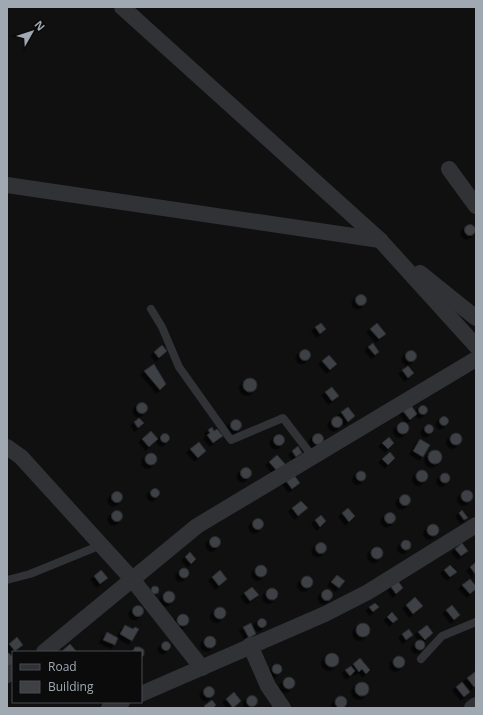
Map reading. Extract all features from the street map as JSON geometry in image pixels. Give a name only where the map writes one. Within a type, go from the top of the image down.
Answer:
[{"type":"street","points":[[122,7],[380,240],[476,318]]},
{"type":"street","points":[[449,169],[476,206]]},
{"type":"street","points":[[7,185],[380,240],[476,346]]},
{"type":"street","points":[[45,651],[197,526],[476,359]]},
{"type":"street","points":[[7,447],[21,457],[132,579],[202,668]]},
{"type":"street","points":[[142,694],[325,614],[368,592],[476,525]]},
{"type":"street","points":[[250,646],[268,686],[283,708]]},
{"type":"street","points":[[109,708],[120,703]]},
{"type":"street","points":[[472,708],[476,705]]},
{"type":"lane","points":[[151,309],[162,328],[179,367],[231,440],[283,418],[312,457]]},
{"type":"lane","points":[[7,580],[30,574],[101,545]]},
{"type":"lane","points":[[421,659],[442,636],[476,622]]},
{"type":"building","points":[[468,225],[472,225],[474,226],[474,234],[468,235],[465,232],[465,228]]},
{"type":"building","points":[[359,295],[363,295],[365,296],[365,304],[359,305],[356,302],[356,298]]},
{"type":"building","points":[[321,323],[326,329],[320,334],[315,327]]},
{"type":"building","points":[[377,323],[386,334],[379,339],[370,329]]},
{"type":"building","points":[[373,343],[379,352],[375,355],[368,347]]},
{"type":"building","points":[[162,345],[167,351],[159,358],[154,352]]},
{"type":"building","points":[[303,350],[307,350],[309,351],[309,359],[303,360],[300,357],[300,353]]},
{"type":"building","points":[[409,351],[413,351],[415,352],[415,360],[409,361],[406,358],[406,354]]},
{"type":"building","points":[[329,355],[337,364],[330,370],[322,361]]},
{"type":"building","points":[[154,364],[166,384],[160,390],[144,371]]},
{"type":"building","points":[[408,366],[414,373],[408,378],[402,370]]},
{"type":"building","points":[[250,378],[255,380],[257,385],[255,390],[250,392],[245,390],[243,385],[245,380]]},
{"type":"building","points":[[332,387],[339,396],[332,401],[325,392]]},
{"type":"building","points":[[140,403],[144,403],[146,404],[146,412],[140,413],[137,410],[137,406]]},
{"type":"building","points":[[411,405],[417,414],[410,420],[403,411]]},
{"type":"building","points":[[423,405],[428,410],[423,415],[418,410]]},
{"type":"building","points":[[348,407],[355,416],[348,422],[341,412]]},
{"type":"building","points":[[335,417],[339,417],[341,418],[341,426],[335,427],[332,424],[332,420]]},
{"type":"building","points":[[442,417],[446,417],[448,421],[446,425],[442,425],[440,423],[440,419]]},
{"type":"building","points":[[139,418],[144,423],[138,428],[134,422]]},
{"type":"building","points":[[234,420],[238,420],[240,421],[240,429],[234,430],[231,427],[231,423]]},
{"type":"building","points":[[401,422],[405,422],[409,428],[405,434],[401,434],[397,430],[397,426]]},
{"type":"building","points":[[427,425],[431,425],[433,429],[431,433],[427,433],[425,431],[425,427]]},
{"type":"building","points":[[212,427],[214,431],[217,429],[223,436],[213,443],[207,435],[210,433],[208,430]]},
{"type":"building","points":[[151,431],[158,439],[149,447],[142,439]]},
{"type":"building","points":[[454,433],[458,433],[462,439],[458,445],[454,445],[450,441],[450,437]]},
{"type":"building","points":[[163,434],[167,434],[169,438],[167,442],[163,442],[161,440],[161,436]]},
{"type":"building","points":[[316,434],[320,434],[322,435],[322,443],[316,444],[313,441],[313,437]]},
{"type":"building","points":[[277,435],[281,435],[283,436],[283,444],[277,445],[274,442],[274,438]]},
{"type":"building","points":[[389,437],[394,443],[388,449],[382,443]]},
{"type":"building","points":[[420,439],[430,445],[423,457],[413,451]]},
{"type":"building","points":[[199,442],[206,451],[198,458],[190,449]]},
{"type":"building","points":[[298,446],[302,453],[296,457],[292,451]]},
{"type":"building","points":[[435,450],[440,452],[442,457],[440,462],[435,464],[430,462],[428,457],[430,452]]},
{"type":"building","points":[[390,452],[395,458],[388,465],[382,459]]},
{"type":"building","points":[[149,453],[153,453],[157,459],[153,465],[149,465],[145,461],[145,457]]},
{"type":"building","points":[[277,455],[287,466],[279,473],[269,462]]},
{"type":"building","points":[[246,467],[250,469],[252,473],[250,477],[246,479],[242,477],[240,473],[242,469]]},
{"type":"building","points":[[420,470],[424,470],[428,476],[424,482],[420,482],[416,478],[416,474]]},
{"type":"building","points":[[361,471],[366,476],[361,481],[356,476]]},
{"type":"building","points":[[443,473],[447,473],[450,478],[447,483],[443,483],[440,480],[440,476]]},
{"type":"building","points":[[294,475],[300,483],[292,489],[286,481]]},
{"type":"building","points":[[155,488],[160,493],[155,498],[150,493]]},
{"type":"building","points":[[467,490],[471,492],[473,496],[471,500],[467,502],[463,500],[461,496],[463,492]]},
{"type":"building","points":[[115,492],[119,492],[121,493],[121,501],[115,502],[112,499],[112,495]]},
{"type":"building","points":[[405,494],[409,496],[411,500],[409,504],[405,506],[401,504],[399,500],[401,496]]},
{"type":"building","points":[[301,501],[308,508],[298,516],[292,508]]},
{"type":"building","points":[[348,508],[355,516],[349,522],[342,513]]},
{"type":"building","points":[[117,510],[121,512],[123,516],[121,520],[117,522],[113,520],[111,516],[113,512]]},
{"type":"building","points":[[462,510],[468,518],[464,520],[459,513]]},
{"type":"building","points":[[388,513],[392,513],[394,514],[394,522],[388,523],[385,520],[385,516]]},
{"type":"building","points":[[321,515],[326,521],[320,527],[315,520]]},
{"type":"building","points":[[258,518],[262,520],[264,524],[262,528],[258,530],[254,528],[252,524],[254,520]]},
{"type":"building","points":[[431,524],[435,524],[439,530],[435,536],[431,536],[427,532],[427,528]]},
{"type":"building","points":[[213,537],[217,537],[219,538],[219,546],[213,547],[210,544],[210,540]]},
{"type":"building","points":[[404,540],[408,540],[410,541],[410,549],[404,550],[401,547],[401,543]]},
{"type":"building","points":[[319,543],[323,543],[325,544],[325,552],[319,553],[316,550],[316,546]]},
{"type":"building","points":[[462,543],[468,551],[461,556],[455,549]]},
{"type":"building","points":[[377,547],[381,549],[383,553],[381,557],[377,559],[373,557],[371,553],[373,549]]},
{"type":"building","points":[[190,552],[196,559],[191,564],[185,557]]},
{"type":"building","points":[[476,562],[476,575],[470,567]]},
{"type":"building","points":[[261,565],[265,567],[267,571],[265,575],[261,577],[257,575],[255,571],[257,567]]},
{"type":"building","points":[[450,565],[457,572],[450,577],[444,570]]},
{"type":"building","points":[[182,568],[186,568],[188,569],[188,577],[182,578],[179,575],[179,571]]},
{"type":"building","points":[[101,570],[108,578],[100,584],[94,576]]},
{"type":"building","points":[[220,570],[227,579],[219,586],[212,577]]},
{"type":"building","points":[[337,575],[345,581],[339,588],[331,582]]},
{"type":"building","points":[[307,576],[311,578],[313,582],[311,586],[307,588],[303,586],[301,582],[303,578]]},
{"type":"building","points":[[470,579],[476,586],[476,589],[470,594],[462,585]]},
{"type":"building","points":[[398,581],[403,588],[396,594],[391,587]]},
{"type":"building","points":[[153,586],[157,586],[159,590],[157,594],[153,594],[151,592],[151,588]]},
{"type":"building","points":[[252,587],[259,595],[250,601],[244,593]]},
{"type":"building","points":[[270,588],[274,588],[278,594],[274,600],[270,600],[266,596],[266,592]]},
{"type":"building","points":[[327,589],[331,591],[333,595],[331,599],[327,601],[323,599],[321,595],[323,591]]},
{"type":"building","points":[[171,591],[174,592],[174,602],[167,603],[164,602],[163,595],[164,592]]},
{"type":"building","points":[[415,597],[423,606],[413,614],[406,605]]},
{"type":"building","points":[[375,603],[379,607],[373,612],[369,607]]},
{"type":"building","points":[[138,605],[142,607],[144,611],[142,615],[138,617],[134,615],[132,611],[134,607]]},
{"type":"building","points":[[452,605],[460,615],[454,620],[446,610]]},
{"type":"building","points":[[218,607],[222,607],[226,613],[222,619],[218,619],[214,615],[214,611]]},
{"type":"building","points":[[392,612],[398,619],[393,623],[387,617]]},
{"type":"building","points":[[185,614],[188,615],[188,625],[181,626],[178,625],[177,618],[178,615]]},
{"type":"building","points":[[260,619],[264,619],[266,623],[264,627],[260,627],[258,625],[258,621]]},
{"type":"building","points":[[251,623],[256,634],[249,638],[243,627]]},
{"type":"building","points":[[363,623],[368,625],[370,630],[368,635],[363,637],[358,635],[356,630],[358,625]]},
{"type":"building","points":[[125,625],[133,629],[135,627],[139,629],[132,641],[120,634]]},
{"type":"building","points":[[427,625],[433,633],[425,640],[418,632]]},
{"type":"building","points":[[409,629],[413,635],[406,640],[402,634]]},
{"type":"building","points":[[107,632],[118,638],[115,645],[103,640]]},
{"type":"building","points":[[208,636],[212,636],[216,642],[212,648],[208,648],[204,644],[204,640]]},
{"type":"building","points":[[17,637],[23,645],[15,651],[9,644]]},
{"type":"building","points":[[418,640],[422,640],[424,641],[424,649],[418,650],[415,647],[415,643]]},
{"type":"building","points":[[164,642],[168,642],[170,646],[168,650],[164,650],[162,648],[162,644]]},
{"type":"building","points":[[70,644],[76,651],[62,651]]},
{"type":"building","points":[[135,647],[140,647],[144,650],[144,655],[142,657],[142,651],[133,651]]},
{"type":"building","points":[[9,653],[12,657],[11,670],[7,665],[7,654]]},
{"type":"building","points":[[332,653],[337,655],[339,660],[337,665],[332,667],[327,665],[325,660],[327,655]]},
{"type":"building","points":[[399,656],[403,658],[405,662],[403,666],[399,668],[395,666],[393,662],[395,658]]},
{"type":"building","points":[[360,658],[370,670],[366,674],[362,669],[359,672],[353,664]]},
{"type":"building","points":[[275,664],[279,664],[281,665],[281,673],[275,674],[272,671],[272,667]]},
{"type":"building","points":[[351,666],[355,671],[350,676],[345,670]]},
{"type":"building","points":[[476,671],[476,685],[474,687],[467,678]]},
{"type":"building","points":[[287,677],[291,677],[295,683],[291,689],[287,689],[283,685],[283,681]]},
{"type":"building","points":[[362,682],[367,684],[369,689],[367,694],[362,696],[357,694],[355,689],[357,684]]},
{"type":"building","points":[[462,682],[470,692],[464,697],[456,687]]},
{"type":"building","points":[[209,686],[213,688],[215,692],[213,696],[209,698],[205,696],[203,692],[205,688]]},
{"type":"building","points":[[234,692],[241,701],[233,708],[226,699]]},
{"type":"building","points":[[252,695],[256,697],[258,701],[256,705],[252,707],[248,705],[246,701],[248,697]]},
{"type":"building","points":[[339,696],[343,696],[347,702],[343,708],[339,708],[335,704],[335,700]]},
{"type":"building","points":[[212,700],[216,705],[213,708],[206,708],[204,706]]}]
